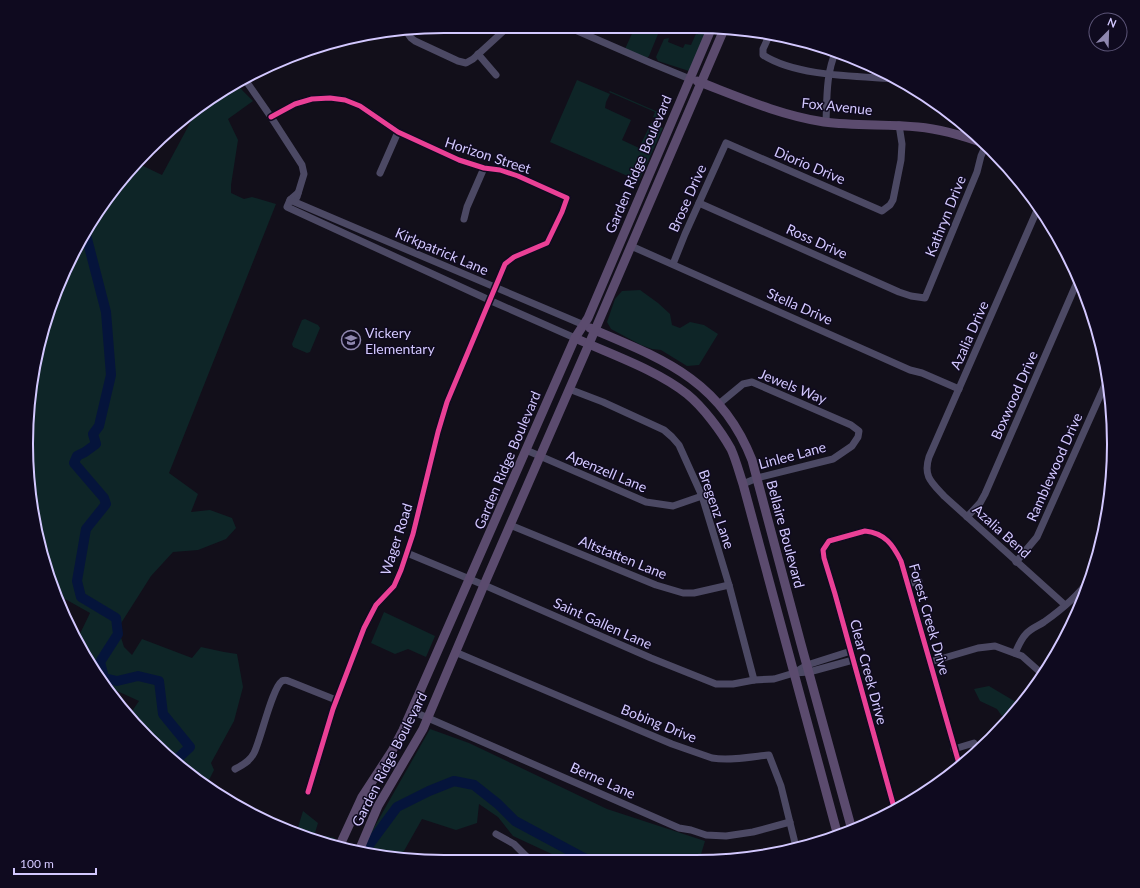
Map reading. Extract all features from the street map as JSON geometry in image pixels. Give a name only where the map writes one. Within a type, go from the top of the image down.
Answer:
[{"type":"main road","name":"Garden Ridge Boulevard","points":[[341,842],[362,797],[392,751],[412,711],[575,338],[584,325],[709,33]]},
{"type":"main road","name":"Garden Ridge Boulevard","points":[[361,846],[378,806],[417,740],[428,718],[455,652],[722,34]]},
{"type":"main road","name":"Fox Avenue","points":[[690,79],[781,113],[826,122],[899,125],[942,130],[972,140]]},
{"type":"main road","points":[[631,246],[627,242],[638,199]]},
{"type":"main road","name":"Bellaire Boulevard","points":[[584,325],[666,362],[696,381],[720,403],[741,434],[752,460],[851,825]]},
{"type":"main road","name":"Bellaire Boulevard","points":[[575,338],[666,380],[692,398],[707,415],[728,445],[736,462],[743,484],[836,830]]},
{"type":"street","points":[[409,35],[415,41],[458,61],[466,63],[473,59],[501,33]]},
{"type":"street","points":[[582,33],[690,79]]},
{"type":"street","points":[[767,40],[763,49],[764,55],[771,60],[785,65],[829,75],[884,78]]},
{"type":"street","points":[[478,54],[496,75]]},
{"type":"street","points":[[826,122],[829,75],[834,57]]},
{"type":"street","points":[[247,83],[302,165],[304,174],[298,193],[293,201]]},
{"type":"street","name":"Horizon Street","points":[[271,117],[295,104],[312,99],[338,98],[360,106],[398,132],[459,160],[518,176],[568,198]]},
{"type":"street","name":"Diorio Drive","points":[[726,143],[882,211],[890,205],[893,200],[901,160],[902,144],[899,125]]},
{"type":"street","points":[[380,173],[398,132]]},
{"type":"street","name":"Brose Drive","points":[[673,264],[726,143]]},
{"type":"street","name":"Kathryn Drive","points":[[926,298],[977,172],[984,150]]},
{"type":"street","points":[[464,219],[467,208],[484,168]]},
{"type":"street","name":"Wager Road","points":[[308,792],[336,700],[364,628],[376,605],[394,586],[401,570],[413,534],[438,432],[447,402],[505,264],[514,257],[547,243],[568,198]]},
{"type":"street","name":"Kirkpatrick Lane","points":[[575,338],[290,209],[293,201],[584,325]]},
{"type":"street","name":"Ross Drive","points":[[699,203],[899,292],[911,296],[926,298]]},
{"type":"street","name":"Azalia Drive","points":[[926,473],[926,466],[929,457],[1036,213]]},
{"type":"street","name":"Stella Drive","points":[[631,246],[910,370],[922,373],[959,389]]},
{"type":"street","name":"Boxwood Drive","points":[[967,517],[980,503],[985,494],[1075,286]]},
{"type":"street","name":"Jewels Way","points":[[720,403],[743,384],[752,382],[851,425],[859,431]]},
{"type":"street","name":"Bregenz Lane","points":[[569,389],[610,405],[664,430],[679,445],[702,496],[729,585],[754,680]]},
{"type":"street","name":"Ramblewood Drive","points":[[1016,562],[1037,537],[1103,389]]},
{"type":"street","name":"Linlee Lane","points":[[743,484],[757,478],[833,459],[852,446],[858,437],[859,431]]},
{"type":"street","name":"Apenzell Lane","points":[[526,450],[646,502],[673,506],[702,496]]},
{"type":"street","name":"Azalia Bend","points":[[926,473],[933,485],[944,496],[1065,605]]},
{"type":"street","name":"Altstatten Lane","points":[[510,525],[656,585],[672,590],[694,594],[729,585]]},
{"type":"street","name":"Forest Creek Drive","points":[[829,541],[866,531],[871,532],[880,536],[893,546],[902,561],[958,760]]},
{"type":"street","name":"Clear Creek Drive","points":[[829,541],[823,550],[824,558],[893,805]]},
{"type":"street","name":"Saint Gallen Lane","points":[[407,553],[651,658],[716,684],[733,684],[754,680],[774,679],[808,669]]},
{"type":"street","points":[[908,584],[920,581]]},
{"type":"street","points":[[1015,653],[1026,633],[1043,623],[1079,593]]},
{"type":"street","points":[[930,662],[988,646],[995,646],[1022,656],[1039,671]]},
{"type":"street","points":[[808,669],[851,651]]},
{"type":"street","name":"Bobing Drive","points":[[455,652],[672,744],[699,753],[719,759],[769,755],[781,786],[795,843]]},
{"type":"street","points":[[808,669],[853,660]]},
{"type":"street","points":[[235,769],[244,765],[253,754],[275,692],[282,681],[285,680],[291,682],[336,700]]},
{"type":"street","name":"Berne Lane","points":[[412,711],[679,828],[706,835],[726,836],[753,832],[790,822]]},
{"type":"street","points":[[954,749],[974,743]]},
{"type":"street","points":[[496,834],[514,844],[522,855]]},
{"type":"green space","points":[[632,33],[658,34],[647,58],[625,49]]},
{"type":"green space","points":[[696,33],[706,33],[689,71],[658,61],[656,57],[664,39],[669,38],[668,42],[683,48],[685,44],[691,45]]},
{"type":"green space","points":[[577,80],[610,94],[605,108],[631,120],[622,140],[639,148],[651,123],[663,128],[639,181],[550,142]]},
{"type":"green space","points":[[240,87],[253,101],[228,119],[238,140],[231,193],[244,199],[252,197],[276,204],[169,473],[198,494],[191,512],[210,510],[232,518],[236,528],[226,539],[198,550],[173,552],[151,576],[118,628],[124,647],[132,655],[142,639],[192,658],[201,647],[237,654],[243,687],[234,721],[211,763],[214,770],[209,781],[173,753],[153,735],[132,711],[139,701],[115,690],[88,650],[80,635],[90,613],[63,598],[47,550],[41,524],[34,471],[34,417],[41,364],[47,338],[64,287],[88,238],[102,216],[135,173],[142,165],[162,175],[192,120]]},
{"type":"green space","points":[[610,91],[658,112],[661,118],[658,119],[653,117],[655,112],[609,92]]},
{"type":"green space","points":[[640,290],[670,314],[672,325],[680,328],[690,322],[704,325],[718,334],[699,365],[687,366],[661,350],[652,349],[641,345],[611,329],[607,322],[615,299],[622,291]]},
{"type":"green space","points":[[305,319],[318,325],[320,328],[310,352],[307,353],[293,347],[292,344],[302,320]]},
{"type":"green space","points":[[384,612],[435,636],[426,657],[408,649],[395,654],[371,643]]},
{"type":"green space","points":[[989,686],[1016,702],[1003,717],[997,709],[980,701],[974,689]]},
{"type":"green space","points":[[430,729],[469,743],[607,809],[705,841],[701,855],[554,855],[513,836],[498,817],[479,804],[477,823],[456,830],[422,819],[403,852],[364,847]]},
{"type":"green space","points":[[303,811],[318,823],[315,834],[298,828]]},
{"type":"green space","points":[[322,836],[326,836],[335,838],[334,840]]},
{"type":"waterway","points":[[87,239],[106,312],[111,375],[99,426],[93,434],[96,444],[77,456],[74,463],[104,498],[106,504],[86,529],[77,581],[81,597],[116,618],[118,634],[100,662],[103,673]]},
{"type":"waterway","points":[[107,679],[117,681],[138,676],[159,681],[163,714],[190,747],[179,758]]},
{"type":"waterway","points":[[367,847],[397,807],[429,791],[454,781],[474,785],[498,804],[515,821],[578,855]]},
{"type":"cycle path","points":[[271,117],[295,104],[312,99],[330,98],[345,100],[360,106],[398,132],[459,160],[518,176],[567,198],[547,243],[514,257],[505,264],[447,402],[438,432],[413,534],[401,570],[394,586],[376,605],[364,628],[333,709],[308,792]]},
{"type":"cycle path","points":[[893,805],[824,558],[823,550],[829,541],[865,531],[872,532],[888,541],[898,555],[958,760]]},
{"type":"place","name":"Vickery Elementary","points":[[351,340]]}]
